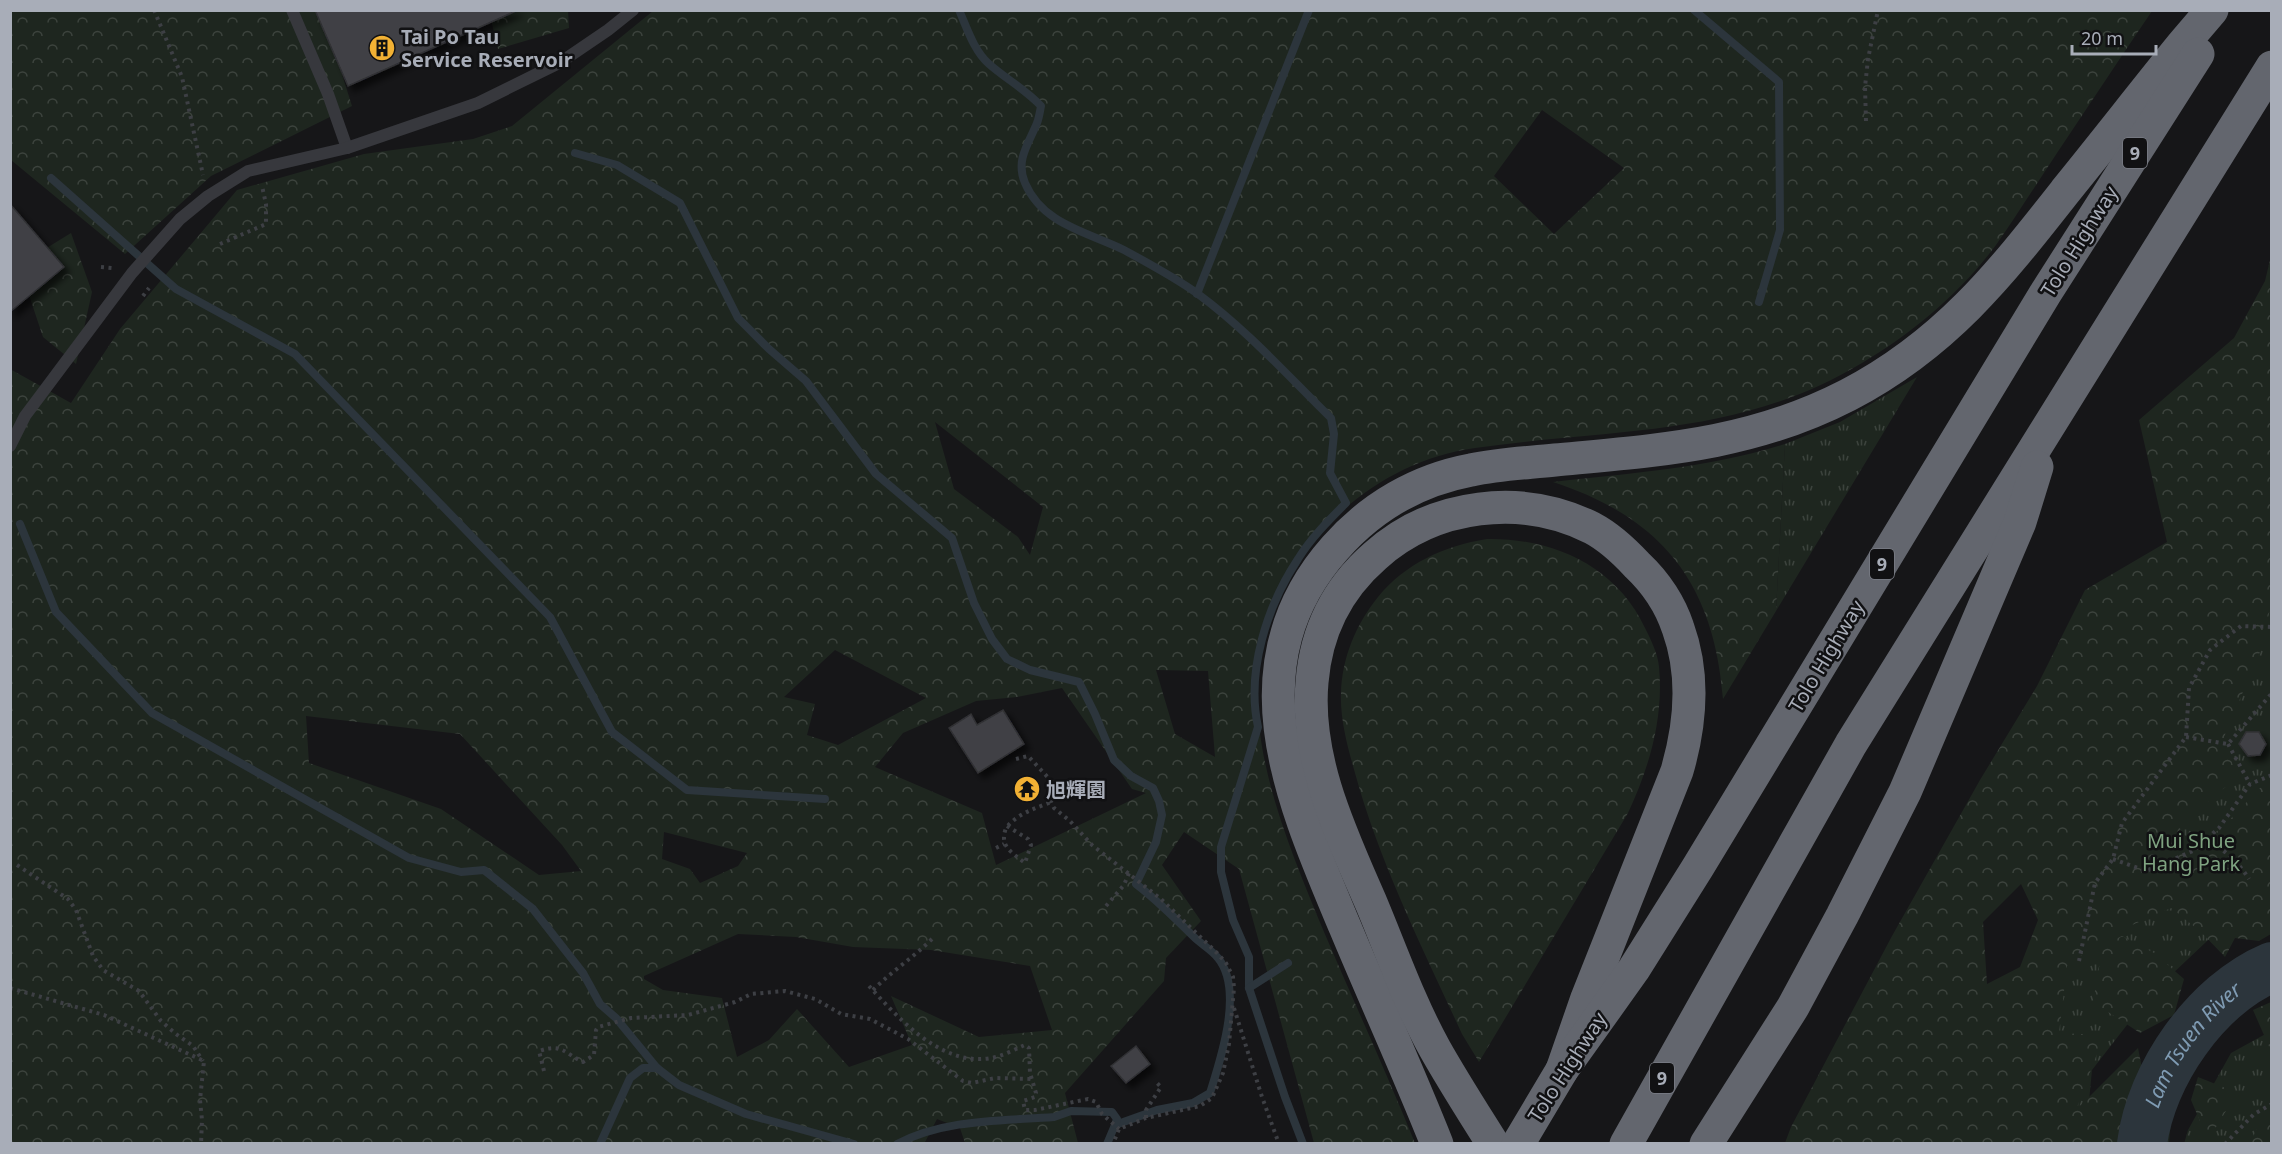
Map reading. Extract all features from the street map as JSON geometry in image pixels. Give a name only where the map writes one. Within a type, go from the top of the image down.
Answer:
[{"type":"highway","points":[[1437,1143],[1307,836],[1284,758],[1278,710],[1282,658],[1289,627],[1297,607],[1318,570],[1344,537],[1376,510],[1394,498],[1432,480],[1474,469],[1668,449],[1720,441],[1798,418],[1846,396],[1893,369],[1956,319],[1994,280],[2182,44],[2212,10]]},
{"type":"highway","name":"Tolo Highway","points":[[1518,1143],[1562,1070],[1634,969],[1719,833],[2045,294],[2196,57],[2222,10]]},
{"type":"highway","name":"9","points":[[1626,1143],[1851,744],[2271,67]]},
{"type":"highway","points":[[1706,1143],[1770,1045],[1816,966],[1905,792],[2020,522],[2052,420]]},
{"type":"highway","points":[[1493,1143],[1435,1048],[1363,886],[1331,805],[1315,747],[1312,724],[1312,683],[1320,637],[1332,609],[1349,582],[1385,546],[1422,524],[1467,510],[1501,507],[1537,509],[1568,518],[1595,530],[1625,552],[1654,584],[1667,603],[1678,626],[1686,657],[1689,714],[1684,745],[1658,820],[1605,950],[1562,1070]]},
{"type":"lane","points":[[292,10],[328,94],[347,148]]},
{"type":"lane","points":[[10,446],[25,416],[132,273],[180,219],[208,196],[248,171],[347,148],[478,103],[561,62],[633,10]]},
{"type":"path","points":[[154,10],[182,77],[208,196]]},
{"type":"path","points":[[1866,121],[1865,87],[1868,59],[1878,10]]},
{"type":"path","points":[[220,244],[266,224],[264,193]]},
{"type":"path","points":[[2079,961],[2095,883],[2113,859],[2122,823],[2186,737],[2189,688],[2210,650],[2241,626],[2271,627]]},
{"type":"path","points":[[2228,744],[2271,693]]},
{"type":"path","points":[[2186,737],[2228,744]]},
{"type":"path","points":[[2228,744],[2250,784]]},
{"type":"path","points":[[1016,759],[1028,756],[1049,777],[1055,785],[1051,802],[1054,808],[1070,821],[1092,845],[1161,899],[1226,963],[1233,977],[1229,1044],[1223,1073],[1212,1098],[1200,1106],[1146,1118],[1119,1129],[1113,1143]]},
{"type":"path","points":[[2113,859],[2146,871],[2193,851],[2219,828],[2250,784],[2271,775]]},
{"type":"path","points":[[1007,826],[1028,839],[1031,845],[1025,862],[1004,844],[1002,837],[1007,826],[1019,815],[1051,802]]},
{"type":"path","points":[[2205,838],[2227,852],[2249,879]]},
{"type":"path","points":[[996,848],[1004,844]]},
{"type":"path","points":[[17,865],[69,899],[76,910],[93,956],[103,970],[139,991],[161,1021],[193,1046],[204,1061],[200,1100],[201,1143]]},
{"type":"path","points":[[1106,906],[1124,885],[1129,873]]},
{"type":"path","points":[[873,990],[886,977],[913,958],[933,938]]},
{"type":"path","points":[[869,986],[909,1025],[935,1046],[963,1058],[993,1058],[1025,1045],[1029,1048],[1032,1079],[1036,1093],[1035,1097],[1023,1101],[1025,1110],[1088,1100],[1096,1102],[1102,1114],[1119,1129]]},
{"type":"path","points":[[10,988],[104,1015],[204,1061]]},
{"type":"path","points":[[544,1071],[539,1051],[551,1047],[562,1049],[583,1062],[594,1055],[598,1027],[631,1018],[688,1015],[735,1002],[751,994],[785,991],[815,999],[842,1014],[870,1019],[908,1039],[963,1081],[972,1083],[995,1078],[1032,1079]]},
{"type":"path","points":[[1233,1005],[1279,1143]]},
{"type":"path","points":[[1146,1118],[1146,1110],[1161,1087],[1155,1081]]},
{"type":"path","points":[[2225,1143],[2254,1114],[2271,1104]]},
{"type":"green space","points":[[10,11],[322,11],[352,106],[211,176],[125,254],[11,160]]},
{"type":"green space","points":[[489,11],[568,11],[569,28],[498,49]]},
{"type":"green space","points":[[653,11],[2152,11],[1996,245],[1952,295],[1900,339],[1862,363],[1815,387],[1768,405],[1721,418],[1625,432],[1475,448],[1431,458],[1410,466],[1371,488],[1337,516],[1321,532],[1286,580],[1266,629],[1258,678],[1260,729],[1269,780],[1284,831],[1303,882],[1415,1143],[1314,1143],[1239,869],[1184,832],[1162,865],[1201,921],[1166,958],[1164,981],[1065,1093],[1078,1143],[965,1143],[960,1128],[937,1119],[924,1144],[11,1143],[10,369],[71,403],[120,329],[237,190],[364,154],[473,139],[512,126]],"holes":[[[1542,110],[1624,168],[1554,234],[1494,176]],[[935,422],[1043,507],[1030,555],[1018,537],[954,489]],[[835,650],[926,698],[838,745],[807,735],[815,704],[784,697]],[[1156,670],[1208,671],[1215,757],[1175,734]],[[1062,688],[1132,789],[1146,793],[996,865],[982,813],[875,767],[903,733],[976,701],[1017,697]],[[306,716],[460,734],[562,845],[581,871],[539,875],[441,809],[309,763]],[[664,832],[747,853],[738,866],[700,883],[690,869],[662,859]],[[738,934],[796,937],[853,947],[931,950],[1030,966],[1052,1030],[979,1037],[891,996],[912,1045],[849,1067],[797,1009],[769,1040],[737,1057],[722,998],[663,990],[644,979],[644,976]]]},
{"type":"green space","points":[[71,233],[92,292],[76,364],[43,337],[19,265]]},
{"type":"green space","points":[[2271,256],[2271,603],[2263,645],[2225,734],[2236,778],[2179,827],[2197,854],[2260,788],[2271,783],[2271,934],[2259,941],[2235,938],[2225,957],[2201,932],[2171,908],[2107,936],[2067,966],[2059,1033],[2104,1035],[2076,1110],[2138,1048],[2145,1083],[2128,1143],[1785,1143],[1791,1127],[1892,936],[1980,780],[2037,686],[2085,590],[2167,542],[2139,420],[2234,338],[2265,281]],"holes":[[[2021,884],[2038,920],[2020,967],[1987,984],[1983,922]]]},
{"type":"green space","points":[[1917,377],[1776,611],[1785,444],[1840,422]]},
{"type":"green space","points":[[1785,444],[1776,611],[1723,699],[1718,658],[1708,622],[1694,589],[1676,561],[1653,536],[1625,515],[1592,497],[1553,482],[1699,464]]},
{"type":"green space","points":[[1487,539],[1512,540],[1558,550],[1600,572],[1633,606],[1645,628],[1657,657],[1660,686],[1653,742],[1628,813],[1479,1062],[1462,1034],[1432,970],[1377,840],[1347,744],[1341,693],[1347,654],[1357,630],[1370,607],[1389,585],[1413,566],[1441,551]]},
{"type":"green space","name":"Mui Shue Hang Park","points":[[2271,588],[2271,905],[2224,925],[2151,994],[2092,1070],[2085,1143],[1988,1144],[2082,868]]},
{"type":"green space","points":[[2122,936],[2154,953],[2184,979],[2174,1015],[2140,1033],[2093,1002],[2103,945]]},
{"type":"green space","points":[[2271,1002],[2271,1051],[2253,1010]]},
{"type":"green space","points":[[2271,1031],[2271,1143],[2184,1144],[2188,1130],[2231,1053]]},
{"type":"green space","points":[[2198,1077],[2233,1091],[2226,1111],[2208,1140],[2191,1100]]},
{"type":"green space","points":[[2173,1095],[2169,1143],[2153,1143],[2155,1130]]},
{"type":"green space","points":[[2271,1099],[2271,1143],[2250,1143]]},
{"type":"building","name":"Tai Po Tau Service Reservoir","points":[[315,10],[518,10],[348,86]]},
{"type":"building","points":[[10,204],[64,267],[10,312]]},
{"type":"building","points":[[1003,710],[1024,744],[978,773],[949,728],[971,714],[977,725]]},
{"type":"building","points":[[2246,732],[2259,732],[2266,744],[2260,755],[2248,756],[2239,744]]},
{"type":"building","points":[[1136,1046],[1150,1064],[1126,1083],[1111,1066]]},
{"type":"waterway","points":[[959,10],[971,39],[984,59],[1041,106],[1037,123],[1022,159],[1022,175],[1033,197],[1043,209],[1068,226],[1143,260],[1198,294],[1250,338],[1331,418],[1334,434],[1330,473],[1346,503],[1303,551],[1287,577],[1269,618],[1257,662],[1255,706],[1258,727],[1221,847],[1221,872],[1233,920],[1249,957],[1249,988],[1303,1144]]},
{"type":"waterway","points":[[1197,294],[1309,10]]},
{"type":"waterway","points":[[1694,10],[1779,82],[1780,230],[1759,302]]},
{"type":"waterway","points":[[575,153],[617,165],[680,203],[738,318],[806,381],[876,474],[952,538],[974,603],[992,639],[1007,659],[1030,670],[1079,682],[1114,760],[1131,776],[1153,788],[1162,815],[1156,842],[1136,884],[1218,958],[1226,972],[1229,988],[1228,1024],[1220,1062],[1210,1093],[1193,1103],[1157,1110],[1115,1125],[1107,1144]]},
{"type":"waterway","points":[[51,178],[176,289],[295,354],[550,617],[612,732],[687,790],[825,799]]},
{"type":"waterway","points":[[20,524],[56,612],[152,713],[409,858],[461,872],[484,870],[533,909],[583,973],[600,1004],[616,1018],[657,1068],[679,1085],[746,1114],[854,1144]]},
{"type":"waterway","points":[[1249,988],[1288,963]]},
{"type":"waterway","name":"Lam Tsuen River","points":[[2142,1144],[2147,1117],[2157,1091],[2186,1040],[2204,1017],[2225,997],[2248,980],[2272,967]]},
{"type":"waterway","points":[[600,1144],[630,1078],[643,1068],[657,1068]]},
{"type":"waterway","points":[[897,1144],[915,1136],[954,1126],[1054,1117],[1071,1111],[1112,1112],[1117,1119],[1115,1125]]},
{"type":"place","name":"Tai Po Tau Service Reservoir","points":[[382,48]]},
{"type":"place","name":"旭輝園","points":[[1027,789]]}]
